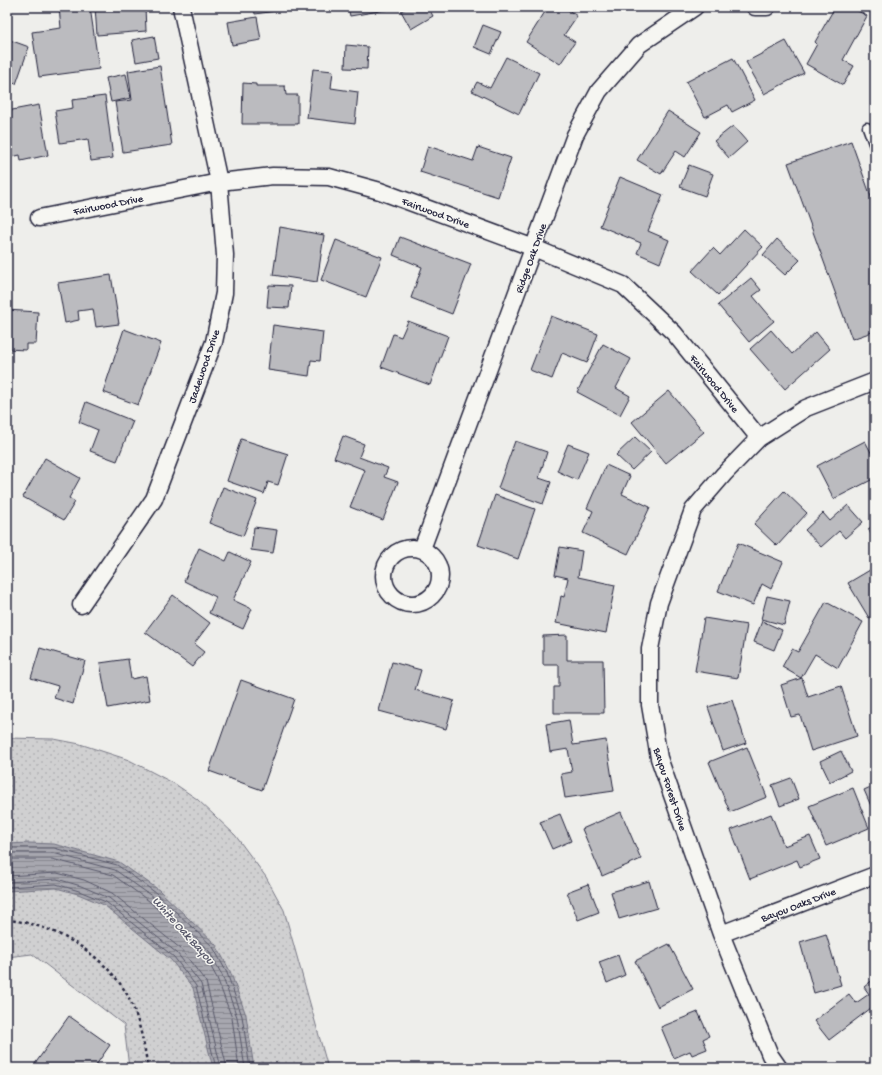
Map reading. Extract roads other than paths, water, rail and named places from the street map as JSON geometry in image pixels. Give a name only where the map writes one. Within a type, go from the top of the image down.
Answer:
[{"type":"street","name":"Jadewood Drive","points":[[81,605],[154,499],[214,342],[224,293],[225,255],[219,182],[181,7]]},
{"type":"street","name":"Ridge Oak Drive","points":[[422,549],[575,135],[599,91],[639,45],[695,7]]},
{"type":"street","points":[[755,7],[767,7]]},
{"type":"street","name":"Fairwood Drive","points":[[39,218],[219,182],[273,176],[329,177],[380,191],[534,248],[623,285],[674,333],[759,438]]},
{"type":"street","name":"Bayou Forest Drive","points":[[779,1068],[770,1055],[721,934],[659,758],[650,705],[650,649],[659,602],[694,510],[724,474],[759,438],[806,408],[875,381]]},
{"type":"street","name":"Bayou Oaks Drive","points":[[721,934],[875,875]]},
{"type":"lane","points":[[867,127],[875,149]]},
{"type":"water","name":"White Oak Bayou","points":[[7,844],[54,844],[119,862],[159,890],[216,945],[230,971],[246,1015],[254,1068],[213,1068],[193,988],[171,960],[104,905],[78,894],[56,888],[7,891]]}]
